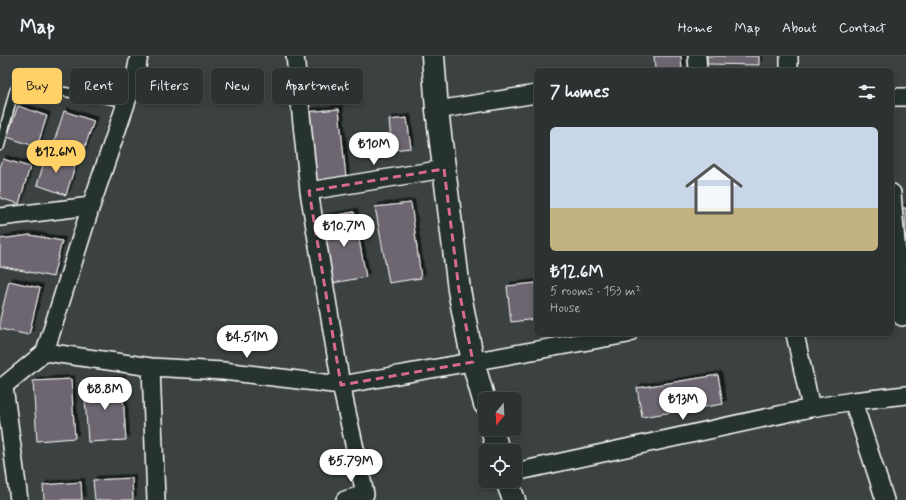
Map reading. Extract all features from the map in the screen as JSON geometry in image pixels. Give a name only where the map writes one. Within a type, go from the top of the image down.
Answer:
[{"type":"street","points":[[128,96],[135,77],[139,56]]},
{"type":"street","points":[[295,56],[309,191],[341,384],[365,494],[345,500]]},
{"type":"street","points":[[433,56],[437,110],[459,290],[473,362],[482,392]]},
{"type":"street","points":[[697,56],[698,68]]},
{"type":"street","points":[[789,56],[789,68]]},
{"type":"street","points":[[437,110],[534,94]]},
{"type":"street","points":[[894,97],[906,97]]},
{"type":"street","points":[[19,500],[2,388],[45,352],[91,206],[125,104]]},
{"type":"street","points":[[309,191],[444,169]]},
{"type":"street","points":[[0,216],[91,206]]},
{"type":"street","points":[[894,224],[900,317]]},
{"type":"street","points":[[45,352],[150,367],[223,371],[341,384],[617,336]]},
{"type":"street","points":[[800,336],[811,408]]},
{"type":"street","points":[[150,367],[156,500]]},
{"type":"street","points":[[522,470],[811,408],[853,401],[906,395]]},
{"type":"street","points":[[853,401],[885,500]]},
{"type":"street","points":[[510,488],[514,500]]},
{"type":"lane","points":[[0,146],[14,91],[17,87],[22,85],[70,93]]},
{"type":"highlighted area","points":[[444,169],[459,290],[473,362],[341,385],[309,191]]},
{"type":"building","points":[[654,56],[681,56],[682,68],[655,68]]},
{"type":"building","points":[[707,56],[759,56],[759,65],[707,64]]},
{"type":"building","points":[[18,106],[47,116],[37,147],[7,137]]},
{"type":"building","points":[[339,109],[346,178],[312,182],[305,112]]},
{"type":"building","points":[[64,111],[94,121],[83,152],[54,142]]},
{"type":"building","points":[[407,118],[411,148],[392,150],[389,120]]},
{"type":"building","points":[[47,153],[76,163],[66,195],[37,185]]},
{"type":"building","points":[[3,159],[30,167],[19,204],[0,198],[0,168]]},
{"type":"building","points":[[411,203],[421,278],[389,283],[375,207]]},
{"type":"building","points":[[901,208],[906,208],[906,240],[904,240]]},
{"type":"building","points":[[354,212],[366,277],[333,283],[321,218]]},
{"type":"building","points":[[30,235],[62,241],[53,277],[0,266],[0,239]]},
{"type":"building","points":[[9,281],[40,288],[29,335],[0,329],[0,319]]},
{"type":"building","points":[[534,283],[534,319],[511,322],[507,286]]},
{"type":"building","points":[[718,375],[723,404],[642,417],[637,388]]},
{"type":"building","points":[[71,379],[75,438],[37,441],[33,381]]},
{"type":"building","points":[[122,380],[126,440],[88,442],[84,383]]},
{"type":"building","points":[[132,478],[133,500],[95,500],[93,480]]},
{"type":"building","points":[[81,482],[82,500],[44,500],[43,485]]}]
